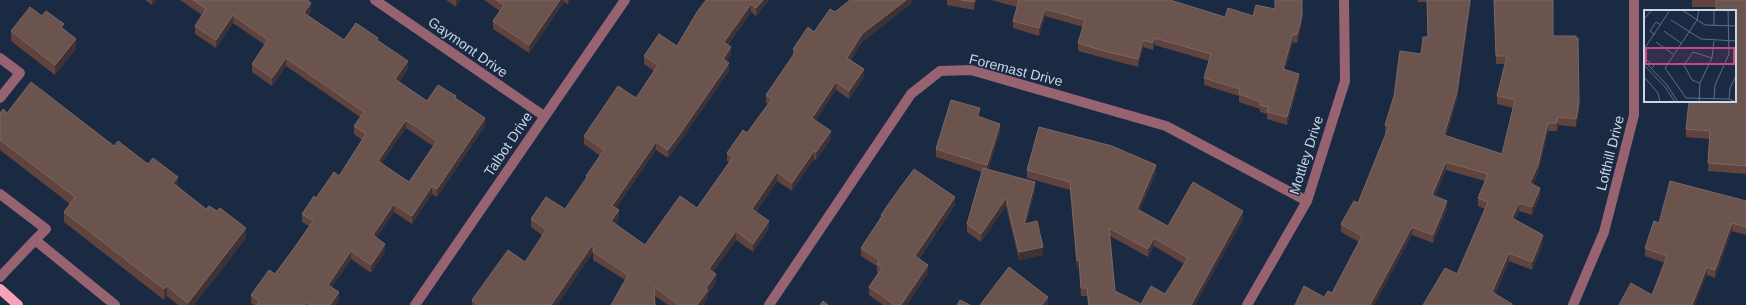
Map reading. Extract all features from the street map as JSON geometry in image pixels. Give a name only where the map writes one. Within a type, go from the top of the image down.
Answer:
[{"type":"main road","points":[[0,289],[18,305]]},
{"type":"street","name":"Gaymont Drive","points":[[376,0],[544,116]]},
{"type":"street","name":"Talbot Drive","points":[[415,305],[625,0]]},
{"type":"street","name":"Mottley Drive","points":[[1246,305],[1307,201],[1345,81],[1344,0]]},
{"type":"street","name":"Lofthill Drive","points":[[1573,305],[1604,232],[1634,115],[1634,0]]},
{"type":"street","points":[[0,58],[20,73],[0,98]]},
{"type":"street","name":"Foremast Drive","points":[[769,305],[911,94],[940,71],[971,70],[1166,126],[1307,201]]},
{"type":"street","points":[[0,194],[46,229],[0,277]]},
{"type":"street","points":[[35,240],[115,305]]},
{"type":"building","points":[[193,0],[307,0],[311,3],[304,13],[344,40],[356,23],[378,38],[377,40],[408,61],[395,79],[427,101],[438,85],[456,96],[455,98],[485,118],[437,189],[432,186],[412,216],[394,204],[373,235],[385,244],[371,265],[351,251],[328,285],[339,292],[330,305],[310,305],[306,302],[304,305],[257,305],[259,301],[251,295],[269,270],[275,274],[313,221],[302,214],[314,196],[316,198],[334,172],[339,176],[366,134],[354,126],[364,112],[286,58],[272,78],[252,64],[268,40],[233,15],[216,40],[195,26],[206,9]],"holes":[[[406,120],[437,141],[409,182],[378,161]]]},
{"type":"building","points":[[496,0],[560,0],[529,45],[493,21],[504,5]]},
{"type":"building","points":[[706,0],[763,0],[756,8],[751,4],[724,42],[731,47],[723,59],[729,63],[677,138],[668,150],[656,142],[612,206],[619,210],[611,221],[645,245],[680,196],[697,208],[733,157],[727,153],[743,130],[747,133],[772,99],[766,95],[796,51],[793,49],[808,27],[814,32],[830,9],[835,12],[850,0],[906,0],[862,34],[847,58],[864,69],[849,91],[836,82],[812,118],[831,131],[816,152],[814,151],[792,183],[777,172],[752,209],[769,221],[753,244],[736,231],[709,269],[716,274],[706,288],[708,290],[697,305],[679,305],[654,287],[655,305],[611,305],[628,275],[593,252],[593,244],[551,305],[478,305],[472,300],[508,250],[525,262],[546,230],[531,219],[546,197],[565,209],[587,177],[586,176],[604,150],[584,136],[618,86],[636,98],[658,65],[644,56],[659,34],[677,46],[697,12]]},
{"type":"building","points":[[961,0],[975,0],[974,2]]},
{"type":"building","points":[[1019,0],[1170,0],[1225,17],[1228,8],[1253,16],[1256,5],[1275,9],[1275,0],[1302,0],[1302,16],[1297,35],[1293,34],[1283,69],[1299,74],[1287,117],[1267,112],[1268,107],[1260,105],[1261,102],[1239,94],[1240,89],[1204,78],[1211,54],[1155,38],[1153,43],[1143,40],[1138,59],[1104,51],[1078,43],[1085,20],[1045,9],[1039,28],[1013,21]]},
{"type":"building","points":[[1427,0],[1470,0],[1457,92],[1444,135],[1502,154],[1515,100],[1497,96],[1507,56],[1496,56],[1494,0],[1553,0],[1553,36],[1576,36],[1576,38],[1578,38],[1579,103],[1576,119],[1558,117],[1557,123],[1548,123],[1538,165],[1530,183],[1540,188],[1532,207],[1519,203],[1512,218],[1543,235],[1532,262],[1509,253],[1492,292],[1512,305],[1423,305],[1445,268],[1457,274],[1488,202],[1478,198],[1488,174],[1446,162],[1432,195],[1447,201],[1433,235],[1412,227],[1370,305],[1295,305],[1304,286],[1324,297],[1328,291],[1332,293],[1362,236],[1341,224],[1354,201],[1358,203],[1389,126],[1385,125],[1394,96],[1400,51],[1421,54],[1423,37],[1428,37]]},
{"type":"building","points":[[1716,0],[1746,0],[1746,166],[1708,163],[1710,131],[1686,129],[1689,102],[1736,102],[1736,10],[1716,10]]},
{"type":"building","points":[[30,7],[42,16],[46,11],[64,24],[61,27],[76,39],[55,65],[11,31]]},
{"type":"building","points":[[31,82],[114,146],[118,141],[148,164],[153,158],[178,177],[173,183],[206,209],[209,206],[217,211],[220,208],[246,228],[188,303],[167,286],[164,289],[64,212],[75,197],[0,140],[0,113],[3,109],[7,113]]},
{"type":"building","points":[[951,100],[980,108],[977,116],[1000,124],[987,165],[936,149]]},
{"type":"building","points":[[1039,127],[1112,146],[1156,165],[1137,209],[1168,226],[1193,182],[1243,211],[1191,305],[1089,305],[1087,288],[1081,288],[1070,182],[1027,170]],"holes":[[[1109,228],[1148,249],[1154,238],[1188,258],[1165,294],[1151,286],[1141,304],[1115,291]]]},
{"type":"building","points":[[983,168],[1035,182],[1024,224],[1037,221],[1043,247],[1019,252],[1006,198],[981,234],[967,224]]},
{"type":"building","points":[[914,169],[955,197],[915,256],[928,265],[901,305],[895,305],[869,287],[882,268],[877,264],[879,260],[861,248],[882,216],[881,215]]},
{"type":"building","points":[[1670,181],[1746,201],[1746,227],[1732,223],[1715,270],[1707,267],[1692,305],[1619,305],[1631,283],[1652,295],[1667,256],[1645,248],[1654,221],[1659,223]]},
{"type":"building","points":[[1009,267],[1048,297],[1042,305],[980,305]]},
{"type":"building","points":[[960,300],[970,305],[957,305]]},
{"type":"building","points":[[823,301],[828,305],[820,305]]}]
